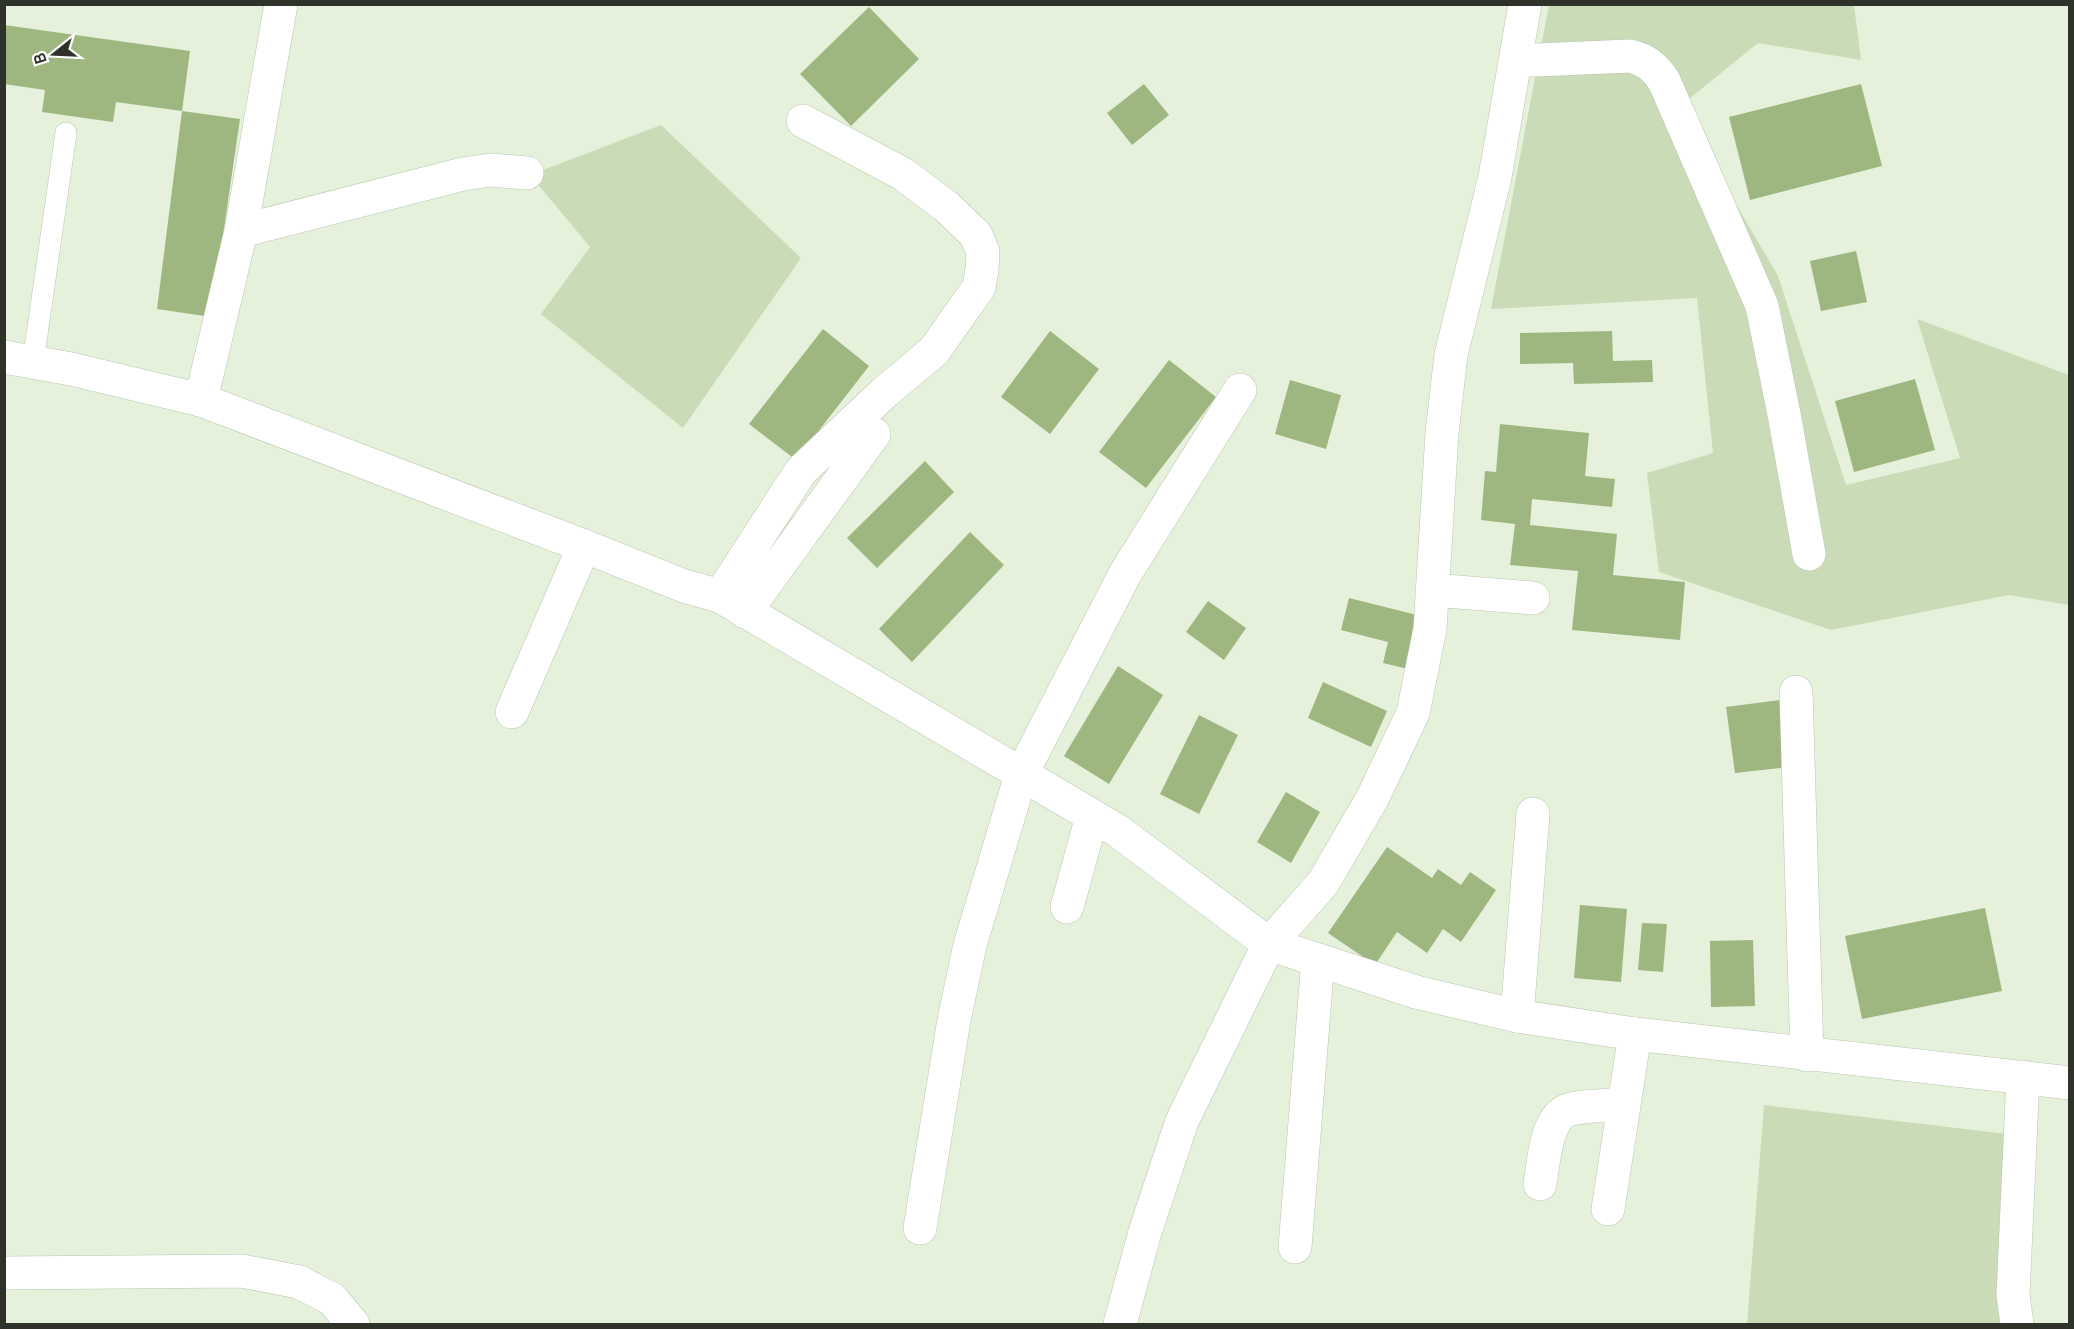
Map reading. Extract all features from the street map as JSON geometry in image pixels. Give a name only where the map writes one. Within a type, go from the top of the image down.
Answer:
[{"type":"street","points":[[201,400],[241,231],[281,4]]},
{"type":"street","points":[[1120,1324],[1145,1232],[1182,1121],[1269,944],[1323,883],[1372,798],[1413,713],[1430,629],[1442,433],[1452,355],[1495,177],[1525,4]]},
{"type":"street","points":[[1515,61],[1630,56],[1641,59],[1656,68],[1664,81],[1762,306],[1809,554]]},
{"type":"street","points":[[733,604],[801,471],[885,392],[934,351],[979,287],[982,269],[983,252],[976,235],[947,207],[903,174],[803,122]]},
{"type":"street","points":[[241,231],[463,174],[490,170],[527,173]]},
{"type":"street","points":[[19,360],[71,369],[201,400],[733,604],[1118,831],[1269,944],[1416,992],[1517,1017],[1635,1034],[2070,1083]]},
{"type":"street","points":[[920,1228],[954,1020],[970,945],[1021,775],[1125,574],[1240,390]]},
{"type":"street","points":[[733,604],[874,434]]},
{"type":"street","points":[[513,712],[584,546]]},
{"type":"street","points":[[1433,590],[1533,598]]},
{"type":"street","points":[[1796,692],[1807,1054]]},
{"type":"street","points":[[1517,1017],[1533,814]]},
{"type":"street","points":[[1067,907],[1092,816]]},
{"type":"street","points":[[1294,1247],[1318,960]]},
{"type":"street","points":[[1608,1209],[1635,1034]]},
{"type":"street","points":[[2017,1324],[2013,1295],[2023,1077]]},
{"type":"street","points":[[1540,1184],[1549,1130],[1557,1117],[1569,1109],[1624,1104]]},
{"type":"street","points":[[4,1273],[242,1271],[299,1281],[332,1299],[353,1324]]},
{"type":"lane","points":[[19,360],[66,134]]},
{"type":"green space","points":[[1549,5],[1854,5],[1861,60],[1758,43],[1679,107],[1778,276],[1846,485],[1960,458],[1917,319],[2069,375],[2069,605],[2009,595],[1831,630],[1659,572],[1647,473],[1713,453],[1697,298],[1491,309]]},
{"type":"green space","points":[[661,125],[801,258],[683,428],[541,314],[590,247],[530,175]]},
{"type":"green space","points":[[1764,1105],[2015,1135],[2009,1324],[1747,1324]]},
{"type":"building","points":[[869,7],[919,59],[851,126],[800,74]]},
{"type":"building","points":[[4,25],[190,51],[182,111],[116,102],[113,122],[42,112],[45,90],[4,84]]},
{"type":"building","points":[[1144,84],[1169,115],[1132,145],[1107,113]]},
{"type":"building","points":[[1861,84],[1882,166],[1750,200],[1729,117]]},
{"type":"building","points":[[182,111],[240,119],[211,317],[157,309]]},
{"type":"building","points":[[1856,251],[1867,302],[1821,311],[1810,261]]},
{"type":"building","points":[[823,329],[869,366],[796,460],[749,424]]},
{"type":"building","points":[[1050,331],[1099,369],[1050,434],[1001,397]]},
{"type":"building","points":[[1612,331],[1613,361],[1652,360],[1653,382],[1574,384],[1573,363],[1520,364],[1520,333]]},
{"type":"building","points":[[1169,360],[1216,397],[1146,488],[1099,452]]},
{"type":"building","points":[[1915,379],[1935,450],[1854,472],[1835,401]]},
{"type":"building","points":[[1290,380],[1341,395],[1326,449],[1275,434]]},
{"type":"building","points":[[1500,424],[1589,433],[1585,476],[1615,479],[1612,507],[1532,499],[1530,525],[1617,534],[1613,575],[1685,582],[1680,640],[1572,630],[1578,571],[1510,565],[1515,524],[1481,520],[1485,471],[1496,472]]},
{"type":"building","points":[[925,461],[954,492],[877,568],[847,538]]},
{"type":"building","points":[[970,532],[1004,565],[912,662],[879,629]]},
{"type":"building","points":[[1349,598],[1421,616],[1408,669],[1383,663],[1388,642],[1341,630]]},
{"type":"building","points":[[1208,601],[1246,628],[1224,660],[1186,632]]},
{"type":"building","points":[[1118,666],[1163,695],[1109,784],[1064,756]]},
{"type":"building","points":[[1323,682],[1387,711],[1371,747],[1308,718]]},
{"type":"building","points":[[1780,700],[1788,767],[1735,773],[1726,707]]},
{"type":"building","points":[[1199,715],[1238,735],[1199,814],[1160,794]]},
{"type":"building","points":[[1286,792],[1320,812],[1291,863],[1257,842]]},
{"type":"building","points":[[1387,847],[1432,878],[1438,869],[1461,885],[1470,872],[1496,890],[1461,942],[1443,929],[1427,953],[1397,932],[1375,965],[1328,933]]},
{"type":"building","points":[[1580,905],[1627,909],[1621,982],[1574,978]]},
{"type":"building","points":[[1985,908],[2002,991],[1862,1019],[1845,936]]},
{"type":"building","points":[[1642,923],[1667,924],[1663,972],[1638,970]]},
{"type":"building","points":[[1753,940],[1755,1006],[1711,1007],[1710,941]]}]
